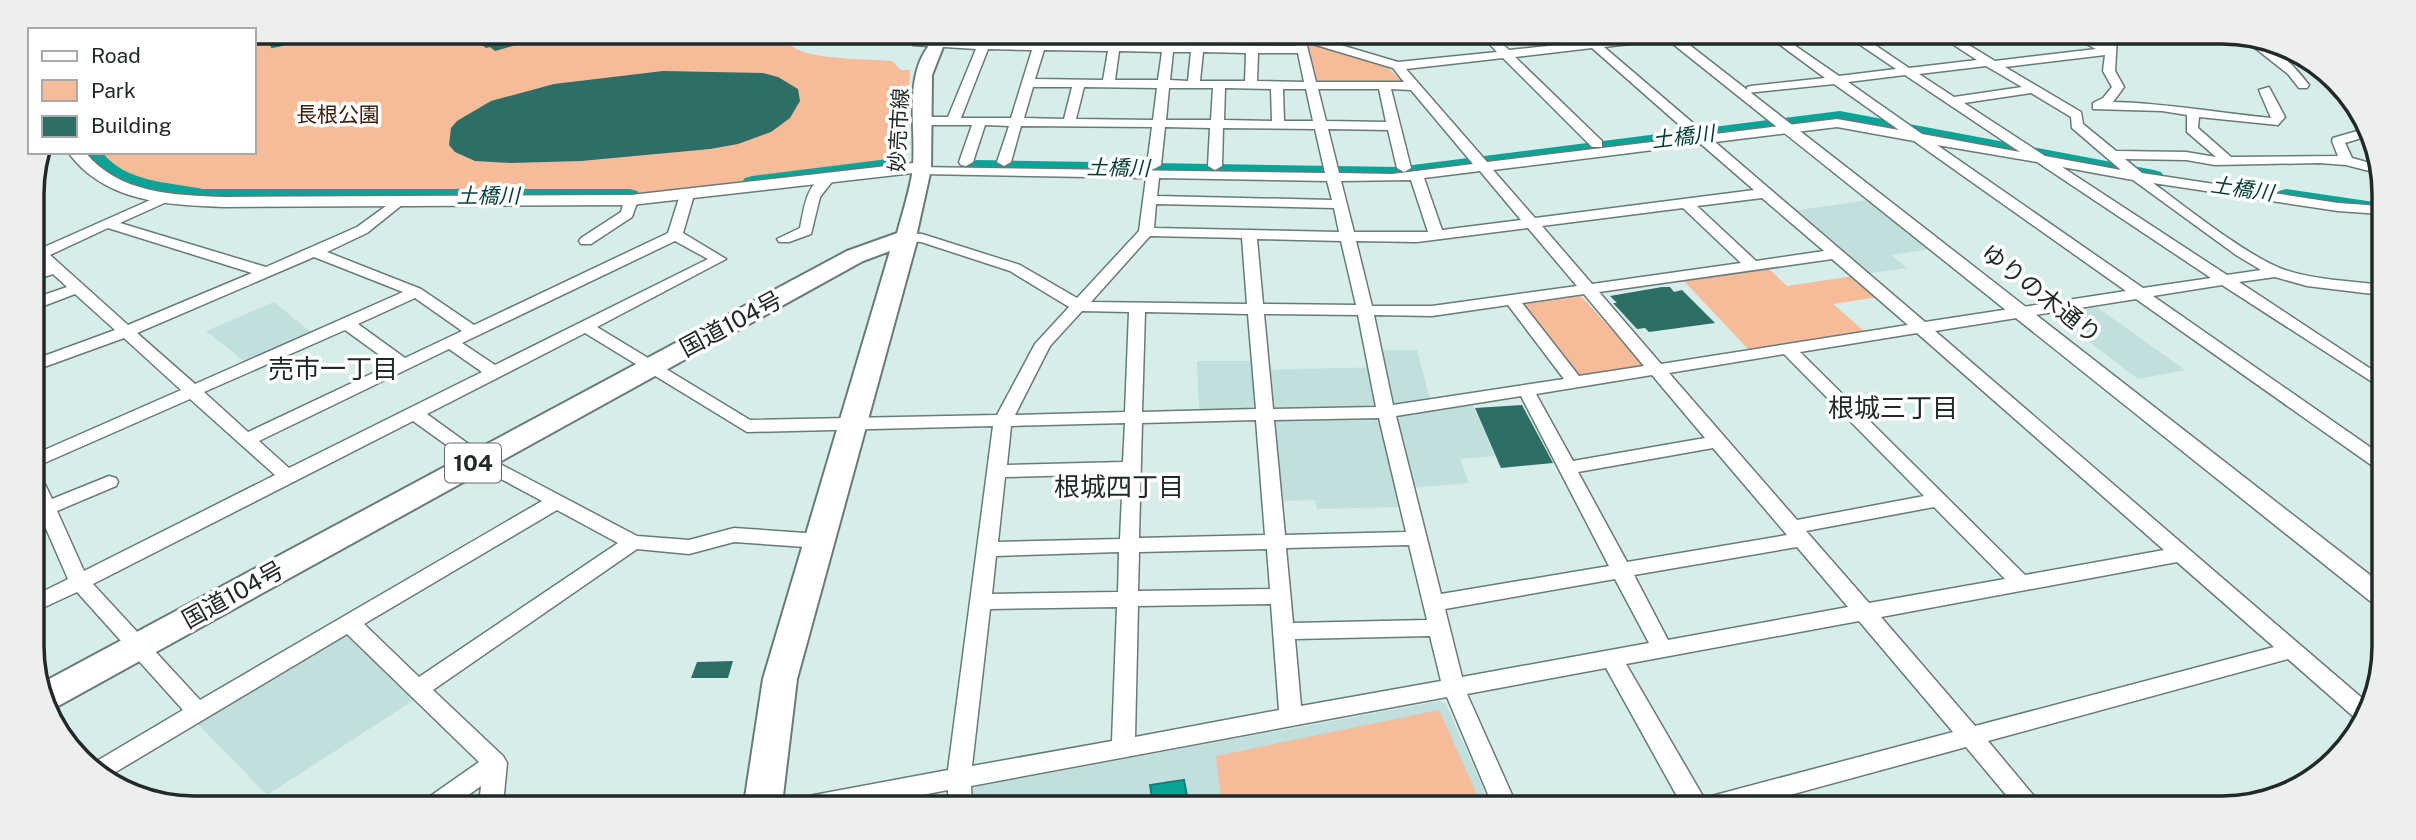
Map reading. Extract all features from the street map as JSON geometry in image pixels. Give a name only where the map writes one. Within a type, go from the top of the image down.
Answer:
[{"type":"highway","name":"国道104号","points":[[52,694],[855,256],[906,237]]},
{"type":"highway","points":[[764,796],[780,679],[906,237]]},
{"type":"main road","name":"妙売市線","points":[[906,237],[922,166],[925,73],[928,56],[937,44]]},
{"type":"street","points":[[961,44],[977,47],[1198,49],[1252,49],[1279,44]]},
{"type":"street","points":[[953,121],[977,47],[975,44]]},
{"type":"street","points":[[1086,48],[1087,44]]},
{"type":"street","points":[[960,796],[959,779],[1003,420],[1043,344],[1146,232],[1168,48],[1165,44]]},
{"type":"street","points":[[1301,44],[1365,310],[1386,412],[1454,689],[1501,796]]},
{"type":"street","points":[[1322,44],[1397,66],[1569,44]]},
{"type":"street","points":[[1497,44],[1597,144]]},
{"type":"street","points":[[1538,44],[1543,49]]},
{"type":"street","points":[[1594,44],[2358,708]]},
{"type":"street","name":"ゆりの木通り","points":[[1681,44],[1791,125],[2027,311],[2372,589]]},
{"type":"street","name":"ゆりの木通り","points":[[1691,44],[1791,125]]},
{"type":"street","points":[[1785,44],[2372,457]]},
{"type":"street","points":[[1866,44],[2372,377]]},
{"type":"street","points":[[1958,44],[2077,115],[2077,125],[2110,155],[2241,252],[2276,272],[2307,281],[2372,289]]},
{"type":"street","points":[[2094,44],[2111,51]]},
{"type":"street","points":[[2101,105],[2118,87],[2109,71],[2112,44]]},
{"type":"street","points":[[1004,162],[1039,47]]},
{"type":"street","points":[[1108,83],[1114,48]]},
{"type":"street","points":[[1194,84],[1198,49]]},
{"type":"street","points":[[1251,85],[1252,49]]},
{"type":"street","points":[[2264,50],[2298,76],[2303,85]]},
{"type":"street","points":[[1751,90],[2111,51]]},
{"type":"street","points":[[1397,66],[2022,796]]},
{"type":"street","points":[[1028,83],[1414,86]]},
{"type":"street","points":[[1069,123],[1079,83]]},
{"type":"street","points":[[1215,166],[1219,85]]},
{"type":"street","points":[[1277,85],[1278,126]]},
{"type":"street","points":[[1384,86],[1393,126],[1437,236]]},
{"type":"street","points":[[1953,101],[2034,89]]},
{"type":"street","points":[[2069,110],[2101,105],[2162,107],[2274,122],[2279,117],[2265,90]]},
{"type":"street","points":[[2193,112],[2192,129],[2228,161]]},
{"type":"street","points":[[922,166],[1410,172],[1791,125],[1845,115],[2130,171],[2338,207],[2372,208]]},
{"type":"street","points":[[923,121],[1393,126]]},
{"type":"street","points":[[967,162],[980,122]]},
{"type":"street","points":[[1791,125],[1852,124],[2042,160],[2130,171]]},
{"type":"street","points":[[2346,161],[2338,141],[2360,135]]},
{"type":"street","points":[[1479,163],[1597,144],[1699,136]]},
{"type":"street","points":[[2348,139],[2362,141]]},
{"type":"street","points":[[77,154],[85,168],[106,181],[166,197],[202,201],[631,200],[967,162],[1154,169],[1215,166],[1331,173]]},
{"type":"street","points":[[2110,155],[2186,156],[2228,161],[2346,161],[2369,167]]},
{"type":"street","points":[[784,239],[806,231],[811,222],[809,213],[813,198],[828,178]]},
{"type":"street","points":[[1146,232],[1417,238],[1765,192]]},
{"type":"street","points":[[248,439],[675,234],[687,195]]},
{"type":"street","points":[[44,247],[109,224],[166,197]]},
{"type":"street","points":[[586,241],[627,214],[631,200]]},
{"type":"street","points":[[1151,200],[1338,204]]},
{"type":"street","points":[[44,362],[128,331],[314,252],[362,230],[397,202]]},
{"type":"street","points":[[1686,203],[1753,266]]},
{"type":"street","points":[[109,224],[266,272]]},
{"type":"street","points":[[44,600],[719,259],[675,234]]},
{"type":"street","points":[[1249,236],[1291,716]]},
{"type":"street","points":[[906,237],[922,239],[1015,268],[1079,306],[1432,311],[1836,254]]},
{"type":"street","points":[[314,252],[416,292],[473,331]]},
{"type":"street","points":[[44,257],[288,477]]},
{"type":"street","points":[[44,272],[56,268]]},
{"type":"street","points":[[586,327],[747,426],[1386,412],[2276,272]]},
{"type":"street","points":[[44,301],[78,288]]},
{"type":"street","points":[[44,457],[416,292]]},
{"type":"street","points":[[1512,300],[1574,382]]},
{"type":"street","points":[[1123,747],[1136,307]]},
{"type":"street","name":"ゆりの木通り","points":[[2027,311],[2372,572]]},
{"type":"street","points":[[346,323],[403,364]]},
{"type":"street","points":[[450,342],[495,373]]},
{"type":"street","points":[[1788,349],[2021,583]]},
{"type":"street","points":[[1526,390],[1663,650]]},
{"type":"street","points":[[414,413],[480,460],[633,542],[689,547],[734,535],[820,541]]},
{"type":"street","points":[[1568,468],[1719,441]]},
{"type":"street","points":[[995,471],[1132,468]]},
{"type":"street","points":[[47,508],[109,482]]},
{"type":"street","points":[[1434,603],[1621,570],[1938,500]]},
{"type":"street","points":[[105,766],[557,501]]},
{"type":"street","points":[[44,502],[79,582],[198,712]]},
{"type":"street","points":[[986,549],[1418,538]]},
{"type":"street","points":[[418,689],[633,542]]},
{"type":"street","points":[[860,796],[2180,554]]},
{"type":"street","points":[[980,603],[1280,596]]},
{"type":"street","points":[[349,623],[495,763]]},
{"type":"street","points":[[1284,631],[1440,628]]},
{"type":"street","points":[[1750,796],[2292,650]]},
{"type":"street","points":[[1613,660],[1690,796]]},
{"type":"street","points":[[448,796],[495,763]]},
{"type":"street","points":[[492,796],[495,763]]},
{"type":"shaded area","points":[[1868,200],[1930,249],[1891,255],[1907,268],[1865,274],[1793,211]]},
{"type":"shaded area","points":[[274,302],[313,334],[248,364],[206,331]]},
{"type":"shaded area","points":[[2095,306],[2185,370],[2138,379],[2054,313]]},
{"type":"shaded area","points":[[1381,350],[1417,350],[1433,410],[1472,403],[1495,456],[1460,459],[1469,483],[1395,489],[1398,507],[1317,509],[1315,500],[1278,501],[1272,408],[1199,409],[1197,361],[1255,361],[1256,370],[1383,367]]},
{"type":"shaded area","points":[[345,633],[417,698],[267,795],[195,721]]},
{"type":"shaded area","points":[[1440,701],[1446,704],[1487,796],[968,796],[969,788]]},
{"type":"green space","name":"長根公園","points":[[256,44],[790,44],[797,49],[822,56],[892,61],[901,70],[910,70],[906,160],[892,165],[642,196],[217,197],[137,186],[102,170],[89,154],[256,154]]},
{"type":"green space","points":[[1306,44],[1317,44],[1386,66],[1403,82],[1315,83]]},
{"type":"green space","points":[[1768,268],[1787,286],[1854,276],[1878,297],[1833,304],[1865,332],[1749,350],[1683,280]]},
{"type":"green space","points":[[1579,294],[1642,363],[1641,367],[1580,376],[1574,374],[1521,304]]},
{"type":"green space","points":[[1439,710],[1478,796],[1221,796],[1216,756]]},
{"type":"water","points":[[1184,780],[1187,796],[1152,796],[1150,785]]},
{"type":"building","points":[[480,44],[520,44],[495,51],[490,47],[486,48]]},
{"type":"building","points":[[663,71],[763,73],[778,77],[798,89],[800,101],[790,118],[771,132],[738,144],[710,149],[581,161],[510,163],[475,161],[455,152],[449,145],[451,128],[457,121],[491,101],[554,84]]},
{"type":"building","points":[[1670,287],[1674,292],[1682,290],[1715,323],[1649,332],[1645,328],[1637,329],[1613,303],[1617,303],[1610,296]]},
{"type":"building","points":[[1522,405],[1553,463],[1501,468],[1475,408]]},
{"type":"building","points":[[733,661],[728,678],[691,678],[697,662]]},
{"type":"waterway","name":"土橋川","points":[[977,166],[1397,173],[1840,117],[2154,176]]},
{"type":"waterway","name":"土橋川","points":[[93,154],[106,171],[128,181],[203,195],[630,195]]},
{"type":"waterway","name":"土橋川","points":[[752,182],[896,164]]},
{"type":"waterway","name":"土橋川","points":[[2286,195],[2372,208]]},
{"type":"district","name":"売市一丁目","points":[[333,369]]},
{"type":"district","name":"根城三丁目","points":[[1893,408]]},
{"type":"district","name":"根城四丁目","points":[[1119,487]]}]
